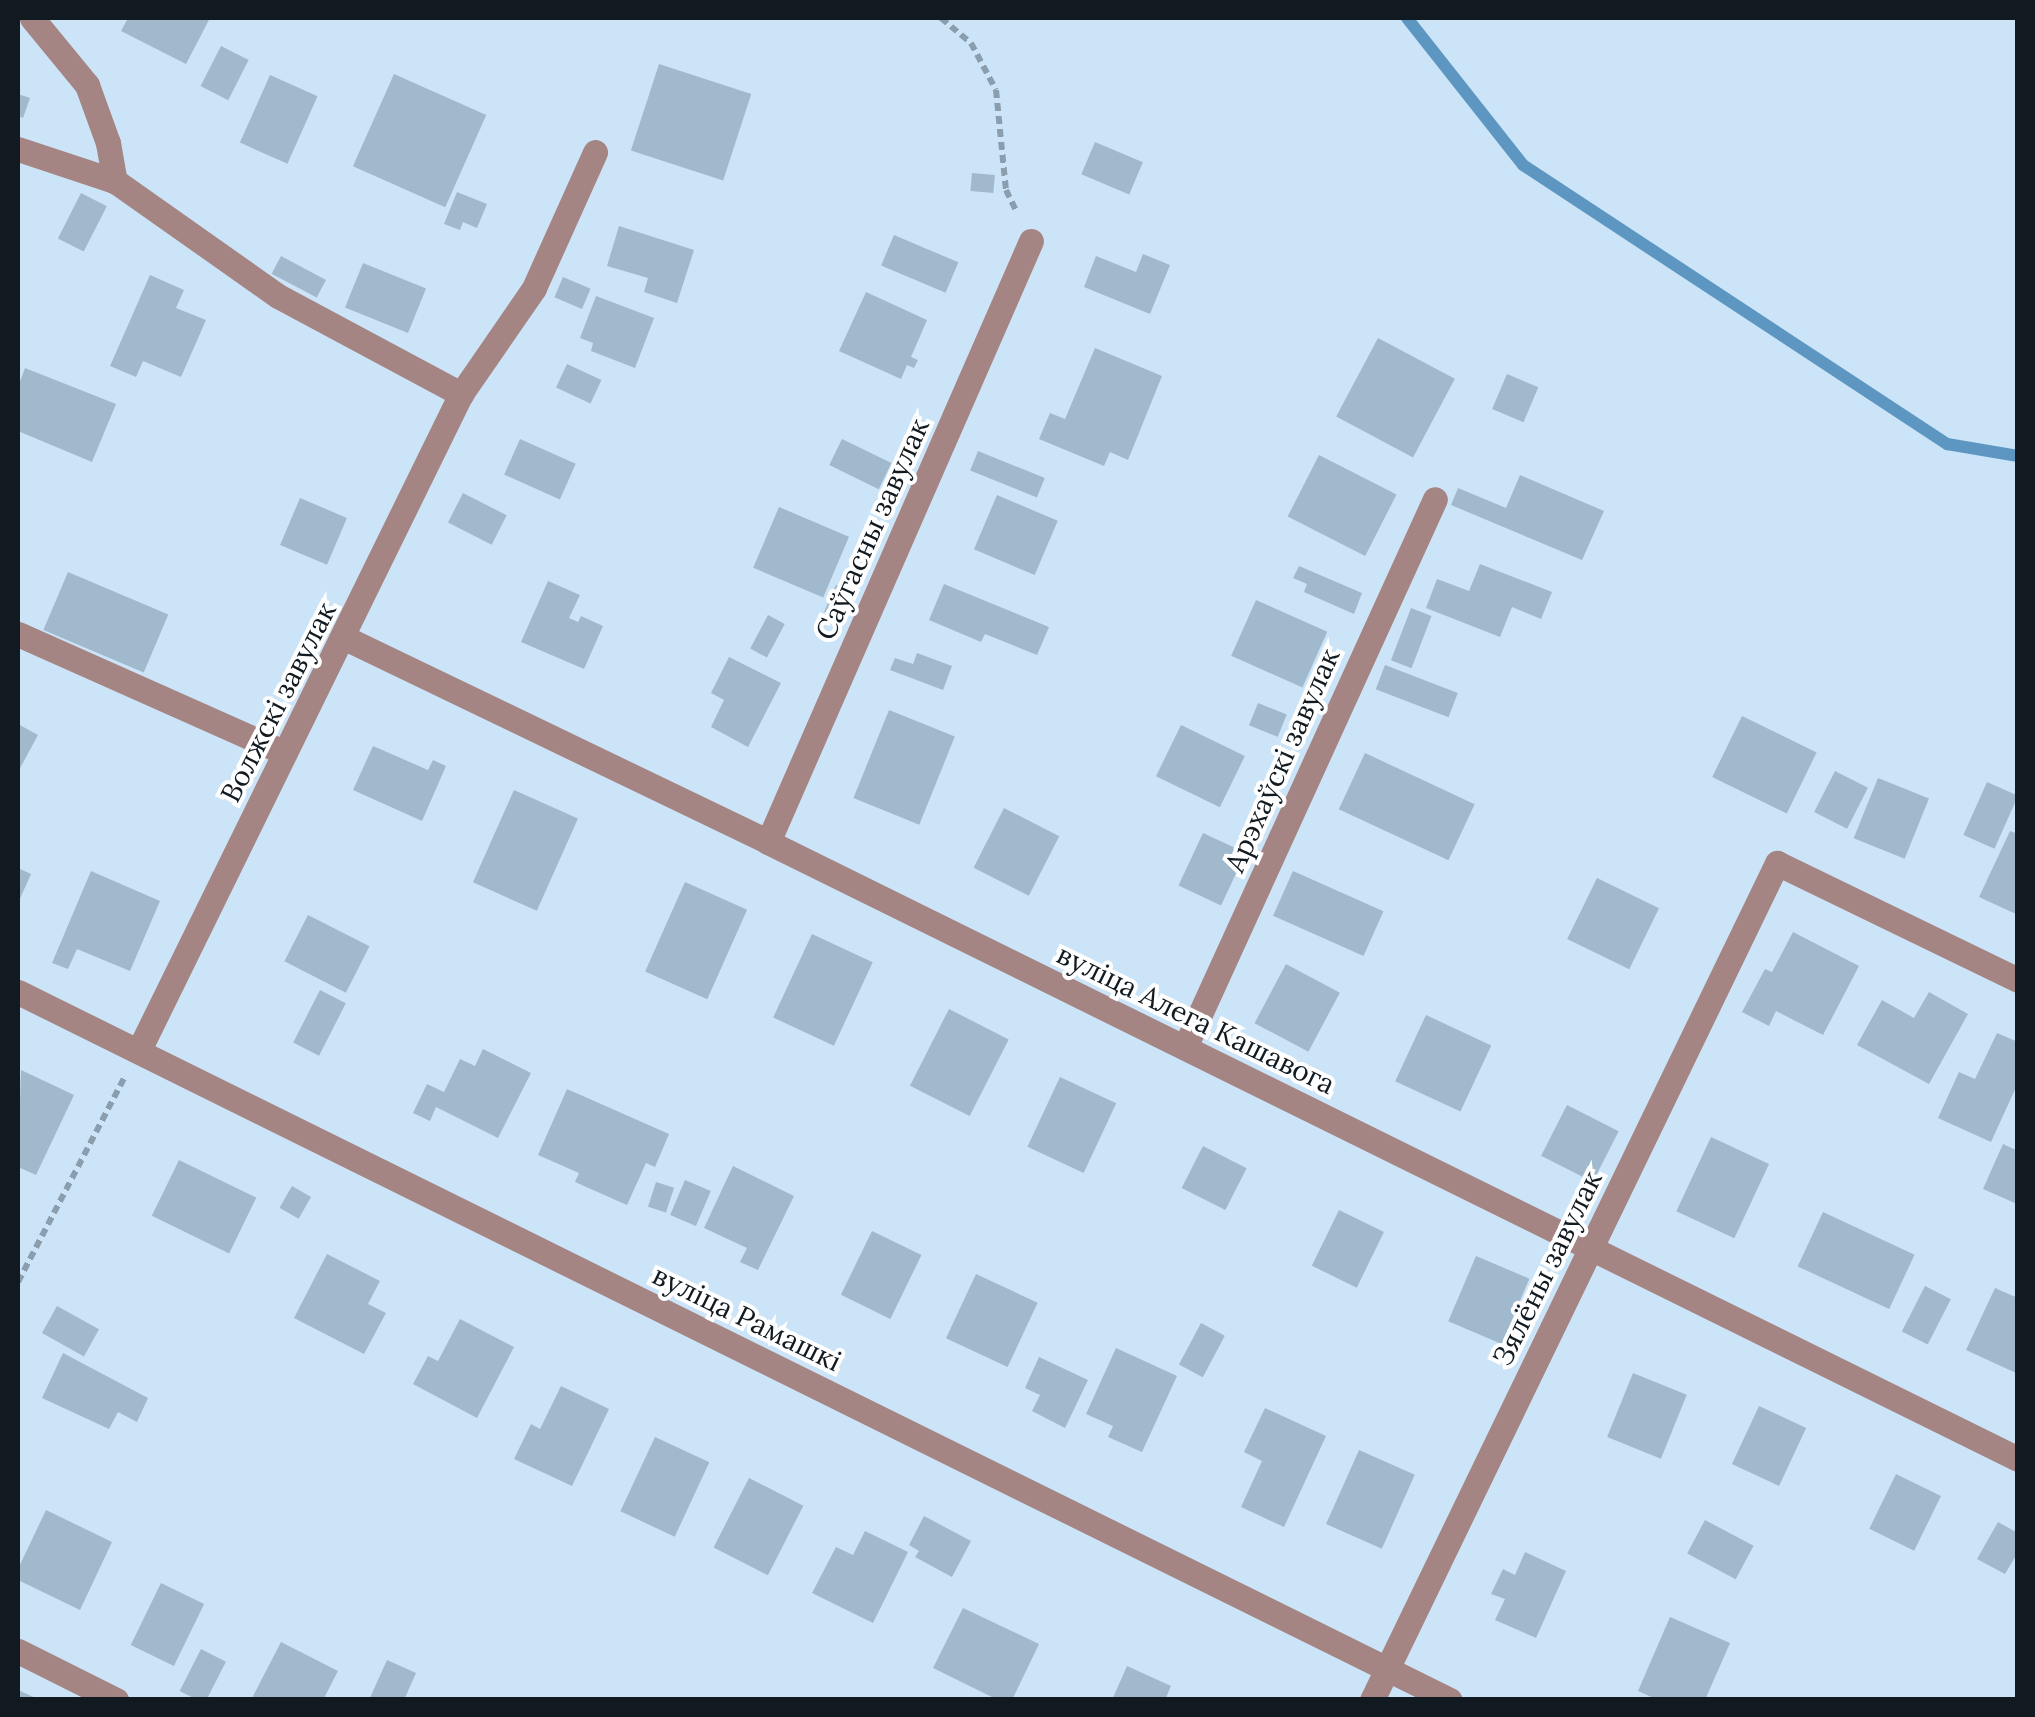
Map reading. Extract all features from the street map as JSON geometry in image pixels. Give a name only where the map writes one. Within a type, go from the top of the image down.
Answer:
[{"type":"street","points":[[32,18],[87,85],[108,143],[115,181]]},
{"type":"street","points":[[18,148],[115,181],[278,296],[461,394]]},
{"type":"street","name":"Волжскі завулак","points":[[139,1050],[345,638],[461,394],[534,288],[594,152]]},
{"type":"street","name":"Саўгасны завулак","points":[[768,842],[1031,241]]},
{"type":"street","name":"Арэхаўскі завулак","points":[[1185,1047],[1434,498]]},
{"type":"street","points":[[18,634],[285,753]]},
{"type":"street","name":"вуліца Алега Кашавога","points":[[345,638],[768,842],[2018,1460]]},
{"type":"street","name":"Зялёны завулак","points":[[1372,1700],[1777,863],[2018,980]]},
{"type":"street","name":"вуліца Рамашкі","points":[[18,992],[1450,1700]]},
{"type":"street","points":[[18,1650],[116,1700]]},
{"type":"path","points":[[941,18],[971,43],[996,90],[1006,190],[1031,241]]},
{"type":"path","points":[[18,1282],[139,1050]]},
{"type":"building","points":[[128,18],[210,18],[186,64],[121,31]]},
{"type":"building","points":[[221,46],[249,60],[228,100],[201,86]]},
{"type":"building","points":[[659,64],[751,94],[723,181],[631,151]]},
{"type":"building","points":[[394,74],[486,115],[445,207],[353,166]]},
{"type":"building","points":[[270,75],[318,96],[287,164],[240,143]]},
{"type":"building","points":[[18,94],[30,98],[23,118],[18,116]]},
{"type":"building","points":[[1095,142],[1143,162],[1129,195],[1081,174]]},
{"type":"building","points":[[972,173],[995,175],[993,193],[970,191]]},
{"type":"building","points":[[457,192],[487,204],[477,228],[463,222],[460,230],[444,224]]},
{"type":"building","points":[[81,193],[107,206],[84,252],[58,238]]},
{"type":"building","points":[[619,226],[694,250],[677,303],[644,292],[648,278],[607,266]]},
{"type":"building","points":[[894,235],[958,262],[946,293],[881,265]]},
{"type":"building","points":[[1143,254],[1170,265],[1150,314],[1084,287],[1096,256],[1136,272]]},
{"type":"building","points":[[281,256],[326,280],[317,298],[272,274]]},
{"type":"building","points":[[363,263],[426,288],[408,333],[345,308]]},
{"type":"building","points":[[150,275],[184,290],[176,308],[206,320],[181,377],[143,361],[136,377],[110,366]]},
{"type":"building","points":[[563,277],[591,289],[582,309],[554,297]]},
{"type":"building","points":[[866,292],[927,320],[911,357],[918,360],[914,368],[907,365],[901,379],[839,351]]},
{"type":"building","points":[[596,296],[654,318],[635,368],[591,351],[593,343],[580,338]]},
{"type":"building","points":[[1378,338],[1455,379],[1413,457],[1336,417]]},
{"type":"building","points":[[1095,348],[1162,376],[1128,460],[1110,452],[1104,466],[1039,439],[1050,413],[1065,419]]},
{"type":"building","points":[[567,364],[601,380],[590,404],[556,388]]},
{"type":"building","points":[[25,368],[116,404],[92,462],[18,431],[18,387]]},
{"type":"building","points":[[1507,374],[1538,387],[1523,422],[1492,409]]},
{"type":"building","points":[[520,439],[576,464],[560,499],[504,475]]},
{"type":"building","points":[[842,439],[891,463],[879,489],[829,465]]},
{"type":"building","points":[[978,451],[1045,478],[1037,497],[970,470]]},
{"type":"building","points":[[1319,455],[1397,494],[1365,556],[1288,516]]},
{"type":"building","points":[[1520,475],[1604,511],[1582,560],[1451,505],[1458,488],[1506,508]]},
{"type":"building","points":[[463,493],[507,515],[492,545],[448,522]]},
{"type":"building","points":[[997,495],[1058,521],[1035,575],[974,549]]},
{"type":"building","points":[[300,498],[347,518],[327,565],[280,545]]},
{"type":"building","points":[[779,507],[849,537],[823,597],[753,568]]},
{"type":"building","points":[[1480,564],[1552,592],[1541,619],[1512,607],[1500,637],[1426,608],[1437,579],[1469,591]]},
{"type":"building","points":[[1299,566],[1362,593],[1354,614],[1304,592],[1307,584],[1293,578]]},
{"type":"building","points":[[68,572],[168,615],[144,673],[43,630]]},
{"type":"building","points":[[548,581],[580,595],[569,618],[578,622],[581,616],[603,626],[584,669],[521,642]]},
{"type":"building","points":[[944,584],[1049,627],[1037,655],[985,634],[981,642],[929,620]]},
{"type":"building","points":[[836,585],[845,589],[833,616],[824,611]]},
{"type":"building","points":[[1256,600],[1327,632],[1302,687],[1231,656]]},
{"type":"building","points":[[1411,608],[1432,616],[1411,668],[1391,660]]},
{"type":"building","points":[[768,615],[785,624],[767,657],[750,649]]},
{"type":"building","points":[[917,653],[952,666],[943,690],[890,670],[895,658],[913,664]]},
{"type":"building","points":[[729,657],[781,683],[748,747],[711,727],[724,700],[711,693]]},
{"type":"building","points":[[1385,665],[1458,693],[1449,717],[1376,689]]},
{"type":"building","points":[[1258,703],[1287,715],[1278,737],[1249,725]]},
{"type":"building","points":[[889,710],[955,737],[919,825],[853,798]]},
{"type":"building","points":[[1742,716],[1817,752],[1787,814],[1712,777]]},
{"type":"building","points":[[18,724],[38,735],[18,772]]},
{"type":"building","points":[[1181,725],[1245,756],[1220,807],[1156,776]]},
{"type":"building","points":[[373,746],[428,770],[433,760],[446,766],[422,821],[353,790]]},
{"type":"building","points":[[1365,753],[1475,804],[1448,860],[1339,809]]},
{"type":"building","points":[[1835,771],[1868,788],[1847,829],[1814,812]]},
{"type":"building","points":[[1878,778],[1929,799],[1905,859],[1854,838]]},
{"type":"building","points":[[1987,782],[2018,796],[1994,849],[1963,835]]},
{"type":"building","points":[[514,790],[578,818],[537,911],[473,882]]},
{"type":"building","points":[[1004,808],[1059,836],[1029,896],[974,868]]},
{"type":"building","points":[[2010,831],[2018,834],[2018,915],[1979,897]]},
{"type":"building","points":[[1203,833],[1246,853],[1221,905],[1178,886]]},
{"type":"building","points":[[18,868],[31,874],[18,903]]},
{"type":"building","points":[[91,871],[160,901],[130,971],[77,949],[68,969],[52,963]]},
{"type":"building","points":[[1293,871],[1383,911],[1364,956],[1273,916]]},
{"type":"building","points":[[1597,878],[1659,908],[1629,969],[1567,939]]},
{"type":"building","points":[[685,882],[747,910],[707,999],[645,972]]},
{"type":"building","points":[[308,915],[369,946],[346,993],[284,961]]},
{"type":"building","points":[[1793,932],[1859,966],[1823,1035],[1776,1011],[1769,1026],[1742,1012],[1765,969],[1772,972]]},
{"type":"building","points":[[812,934],[873,962],[834,1046],[773,1017]]},
{"type":"building","points":[[1286,964],[1340,993],[1308,1052],[1255,1023]]},
{"type":"building","points":[[320,990],[346,1003],[319,1056],[293,1043]]},
{"type":"building","points":[[1929,992],[1968,1014],[1929,1084],[1857,1045],[1882,1000],[1914,1018]]},
{"type":"building","points":[[949,1009],[1009,1039],[970,1116],[910,1086]]},
{"type":"building","points":[[1426,1015],[1491,1045],[1460,1112],[1395,1081]]},
{"type":"building","points":[[1997,1033],[2018,1042],[2018,1083],[1991,1142],[1938,1118],[1959,1072],[1975,1079]]},
{"type":"building","points":[[483,1049],[531,1073],[498,1138],[436,1107],[430,1121],[413,1113],[427,1084],[444,1092],[460,1059],[475,1066]]},
{"type":"building","points":[[21,1070],[74,1095],[36,1175],[18,1167]]},
{"type":"building","points":[[1060,1077],[1116,1103],[1084,1173],[1027,1147]]},
{"type":"building","points":[[567,1089],[669,1134],[655,1167],[646,1163],[627,1205],[575,1182],[579,1173],[538,1155]]},
{"type":"building","points":[[1567,1105],[1619,1131],[1593,1182],[1541,1156]]},
{"type":"building","points":[[1711,1137],[1769,1164],[1734,1238],[1676,1211]]},
{"type":"building","points":[[2003,1144],[2018,1151],[2017,1204],[1983,1189]]},
{"type":"building","points":[[1203,1146],[1247,1168],[1225,1210],[1182,1188]]},
{"type":"building","points":[[179,1160],[256,1198],[229,1253],[152,1216]]},
{"type":"building","points":[[733,1166],[794,1196],[758,1270],[740,1262],[747,1248],[704,1228]]},
{"type":"building","points":[[685,1180],[711,1191],[696,1226],[670,1215]]},
{"type":"building","points":[[656,1182],[674,1188],[666,1213],[648,1207]]},
{"type":"building","points":[[292,1186],[311,1197],[299,1219],[280,1208]]},
{"type":"building","points":[[1339,1210],[1384,1232],[1357,1288],[1312,1266]]},
{"type":"building","points":[[1823,1212],[1915,1255],[1889,1309],[1798,1266]]},
{"type":"building","points":[[872,1231],[921,1255],[890,1319],[841,1295]]},
{"type":"building","points":[[327,1254],[380,1281],[368,1304],[386,1313],[364,1354],[294,1318]]},
{"type":"building","points":[[1476,1256],[1529,1279],[1502,1344],[1448,1321]]},
{"type":"building","points":[[976,1274],[1038,1303],[1008,1367],[946,1338]]},
{"type":"building","points":[[1925,1286],[1951,1299],[1928,1345],[1902,1331]]},
{"type":"building","points":[[1995,1288],[2018,1298],[2016,1373],[1966,1350]]},
{"type":"building","points":[[57,1306],[99,1329],[84,1356],[42,1333]]},
{"type":"building","points":[[460,1319],[514,1347],[477,1418],[413,1384],[428,1356],[438,1361]]},
{"type":"building","points":[[1201,1323],[1225,1336],[1203,1377],[1179,1364]]},
{"type":"building","points":[[1116,1348],[1177,1376],[1142,1452],[1108,1437],[1113,1426],[1086,1414]]},
{"type":"building","points":[[63,1353],[148,1398],[137,1422],[118,1412],[109,1429],[42,1398]]},
{"type":"building","points":[[1039,1357],[1088,1380],[1065,1428],[1032,1411],[1040,1395],[1025,1388]]},
{"type":"building","points":[[1633,1373],[1687,1395],[1661,1459],[1607,1437]]},
{"type":"building","points":[[561,1386],[609,1409],[572,1486],[514,1459],[531,1424],[540,1429]]},
{"type":"building","points":[[1759,1406],[1806,1428],[1779,1486],[1732,1464]]},
{"type":"building","points":[[1265,1408],[1326,1436],[1284,1527],[1241,1507],[1262,1461],[1244,1452]]},
{"type":"building","points":[[655,1437],[709,1462],[675,1537],[620,1511]]},
{"type":"building","points":[[1359,1450],[1415,1475],[1382,1549],[1326,1524]]},
{"type":"building","points":[[1896,1474],[1941,1496],[1914,1551],[1869,1529]]},
{"type":"building","points":[[749,1478],[803,1506],[768,1575],[714,1547]]},
{"type":"building","points":[[46,1510],[112,1542],[80,1610],[18,1580],[18,1569]]},
{"type":"building","points":[[924,1516],[971,1541],[952,1577],[915,1557],[919,1551],[909,1545]]},
{"type":"building","points":[[1705,1520],[1754,1546],[1736,1579],[1687,1554]]},
{"type":"building","points":[[1998,1522],[2018,1533],[2018,1552],[2005,1574],[1977,1559]]},
{"type":"building","points":[[865,1531],[908,1552],[873,1623],[812,1593],[836,1547],[853,1555]]},
{"type":"building","points":[[1525,1552],[1566,1571],[1536,1638],[1495,1620],[1505,1599],[1491,1594],[1503,1569],[1515,1575]]},
{"type":"building","points":[[161,1583],[204,1604],[174,1666],[131,1645]]},
{"type":"building","points":[[963,1608],[1039,1644],[1012,1700],[998,1700],[933,1668]]},
{"type":"building","points":[[1670,1617],[1730,1643],[1705,1700],[1658,1700],[1638,1691]]},
{"type":"building","points":[[281,1642],[338,1671],[323,1700],[251,1700]]},
{"type":"building","points":[[201,1649],[226,1662],[206,1700],[180,1691]]},
{"type":"building","points":[[387,1660],[416,1673],[404,1700],[369,1700]]},
{"type":"building","points":[[1127,1666],[1171,1686],[1165,1700],[1112,1700]]},
{"type":"building","points":[[18,1690],[40,1700],[18,1700]]},
{"type":"waterway","points":[[1407,18],[1523,165],[1947,444],[2018,456]]}]
